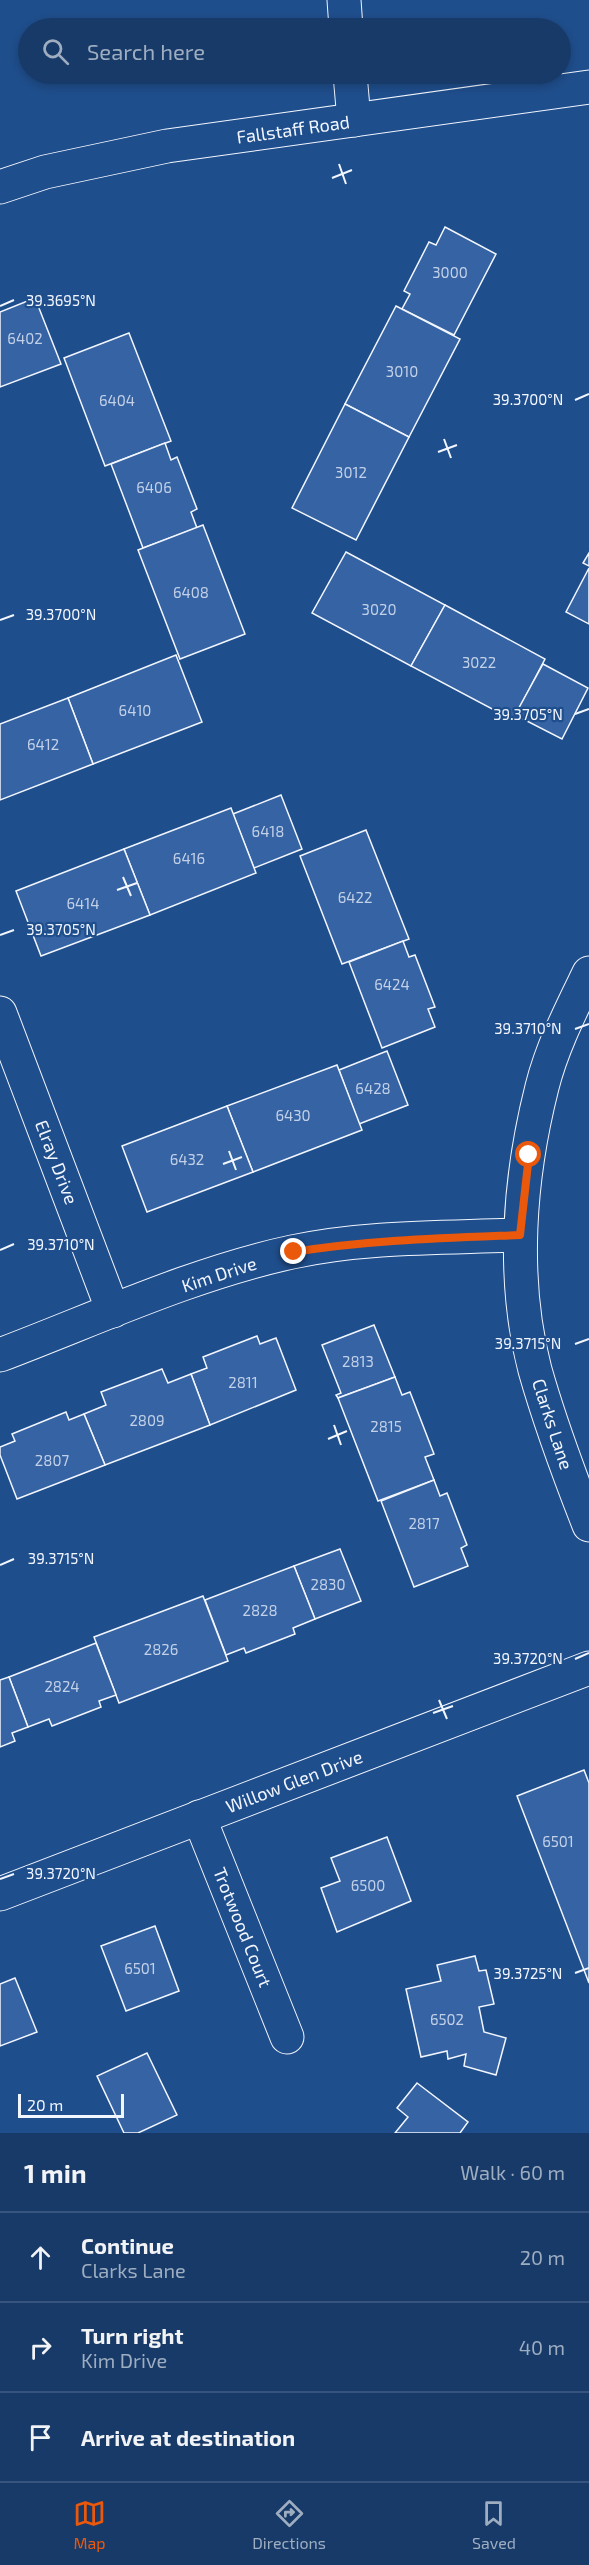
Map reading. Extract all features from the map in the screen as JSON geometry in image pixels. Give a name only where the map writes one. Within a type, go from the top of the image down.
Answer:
[{"type":"street","points":[[344,0],[345,18]]},
{"type":"street","points":[[351,84],[354,120]]},
{"type":"street","name":"Fallstaff Road","points":[[0,187],[45,172],[167,146],[589,87]]},
{"type":"street","name":"Clarks Lane","points":[[589,973],[567,1018],[542,1085],[529,1155],[520,1235],[523,1303],[535,1368],[558,1443],[589,1525]]},
{"type":"street","name":"Elray Drive","points":[[0,1013],[113,1311]]},
{"type":"street","name":"Kim Drive","points":[[0,1355],[206,1276],[294,1252],[341,1244],[399,1239],[520,1235]]},
{"type":"street","name":"Willow Glen Drive","points":[[0,1894],[589,1668]]},
{"type":"street","name":"Trotwood Court","points":[[199,1817],[287,2037]]},
{"type":"building","points":[[445,227],[496,254],[454,335],[402,309],[410,294],[404,291],[429,242],[436,245]]},
{"type":"building","points":[[35,298],[61,364],[0,387],[0,312]]},
{"type":"building","points":[[396,306],[460,339],[409,437],[345,404]]},
{"type":"building","points":[[129,333],[171,441],[105,466],[64,358]]},
{"type":"building","points":[[345,404],[409,437],[356,540],[292,508]]},
{"type":"building","points":[[165,443],[171,460],[177,457],[197,509],[191,512],[197,528],[143,548],[111,464]]},
{"type":"building","points":[[203,525],[245,634],[180,659],[138,550]]},
{"type":"building","points":[[346,552],[445,605],[411,666],[312,613]]},
{"type":"building","points":[[589,553],[589,566],[583,563]]},
{"type":"building","points":[[589,568],[589,624],[566,612]]},
{"type":"building","points":[[445,605],[545,659],[513,720],[411,666]]},
{"type":"building","points":[[176,655],[202,722],[93,764],[68,698]]},
{"type":"building","points":[[543,664],[588,688],[562,739],[515,715]]},
{"type":"building","points":[[68,698],[93,764],[0,800],[0,724]]},
{"type":"building","points":[[281,795],[302,849],[254,868],[233,814]]},
{"type":"building","points":[[231,808],[256,873],[150,915],[124,849]]},
{"type":"building","points":[[366,830],[409,939],[342,964],[300,856]]},
{"type":"building","points":[[124,849],[150,915],[41,956],[16,891]]},
{"type":"building","points":[[403,941],[409,957],[415,955],[435,1007],[428,1009],[435,1027],[382,1048],[349,962]]},
{"type":"building","points":[[387,1051],[408,1105],[359,1124],[339,1070]]},
{"type":"building","points":[[337,1065],[362,1130],[253,1172],[227,1106]]},
{"type":"building","points":[[227,1106],[253,1172],[147,1212],[122,1146]]},
{"type":"building","points":[[374,1325],[395,1377],[338,1398],[336,1395],[341,1393],[322,1345]]},
{"type":"building","points":[[257,1336],[260,1344],[276,1338],[296,1390],[210,1425],[191,1374],[207,1368],[203,1357]]},
{"type":"building","points":[[162,1369],[168,1383],[191,1374],[210,1425],[105,1465],[84,1414],[106,1405],[101,1392]]},
{"type":"building","points":[[395,1377],[402,1395],[410,1392],[434,1454],[425,1457],[434,1480],[378,1501],[338,1398]]},
{"type":"building","points":[[66,1412],[69,1420],[84,1414],[105,1465],[17,1499],[0,1455],[0,1447],[15,1441],[12,1434]]},
{"type":"building","points":[[434,1480],[440,1496],[447,1493],[467,1545],[461,1548],[468,1566],[414,1587],[381,1501]]},
{"type":"building","points":[[340,1549],[361,1601],[315,1619],[294,1566]]},
{"type":"building","points":[[294,1566],[315,1619],[293,1628],[295,1634],[246,1653],[244,1648],[226,1655],[205,1600]]},
{"type":"building","points":[[203,1596],[228,1661],[119,1703],[94,1637]]},
{"type":"building","points":[[96,1643],[116,1695],[99,1701],[101,1707],[52,1726],[49,1719],[28,1727],[9,1677]]},
{"type":"building","points":[[9,1677],[28,1727],[12,1733],[15,1741],[0,1747],[0,1680]]},
{"type":"building","points":[[584,1770],[589,1783],[589,1983],[517,1796]]},
{"type":"building","points":[[387,1837],[411,1901],[337,1932],[321,1888],[340,1881],[331,1858]]},
{"type":"building","points":[[155,1926],[179,1991],[126,2011],[101,1946]]},
{"type":"building","points":[[475,1956],[479,1971],[486,1970],[494,2004],[479,2007],[484,2032],[506,2038],[496,2075],[464,2066],[466,2054],[448,2059],[447,2051],[421,2057],[406,1989],[441,1981],[437,1965]]},
{"type":"building","points":[[15,1978],[37,2032],[0,2046],[0,1984]]},
{"type":"building","points":[[147,2053],[177,2115],[138,2133],[124,2133],[97,2076]]},
{"type":"building","points":[[417,2083],[468,2122],[460,2133],[395,2133],[408,2117],[397,2108]]},
{"type":"route","points":[[294,1252],[341,1244],[399,1239],[520,1235],[529,1155]]}]
